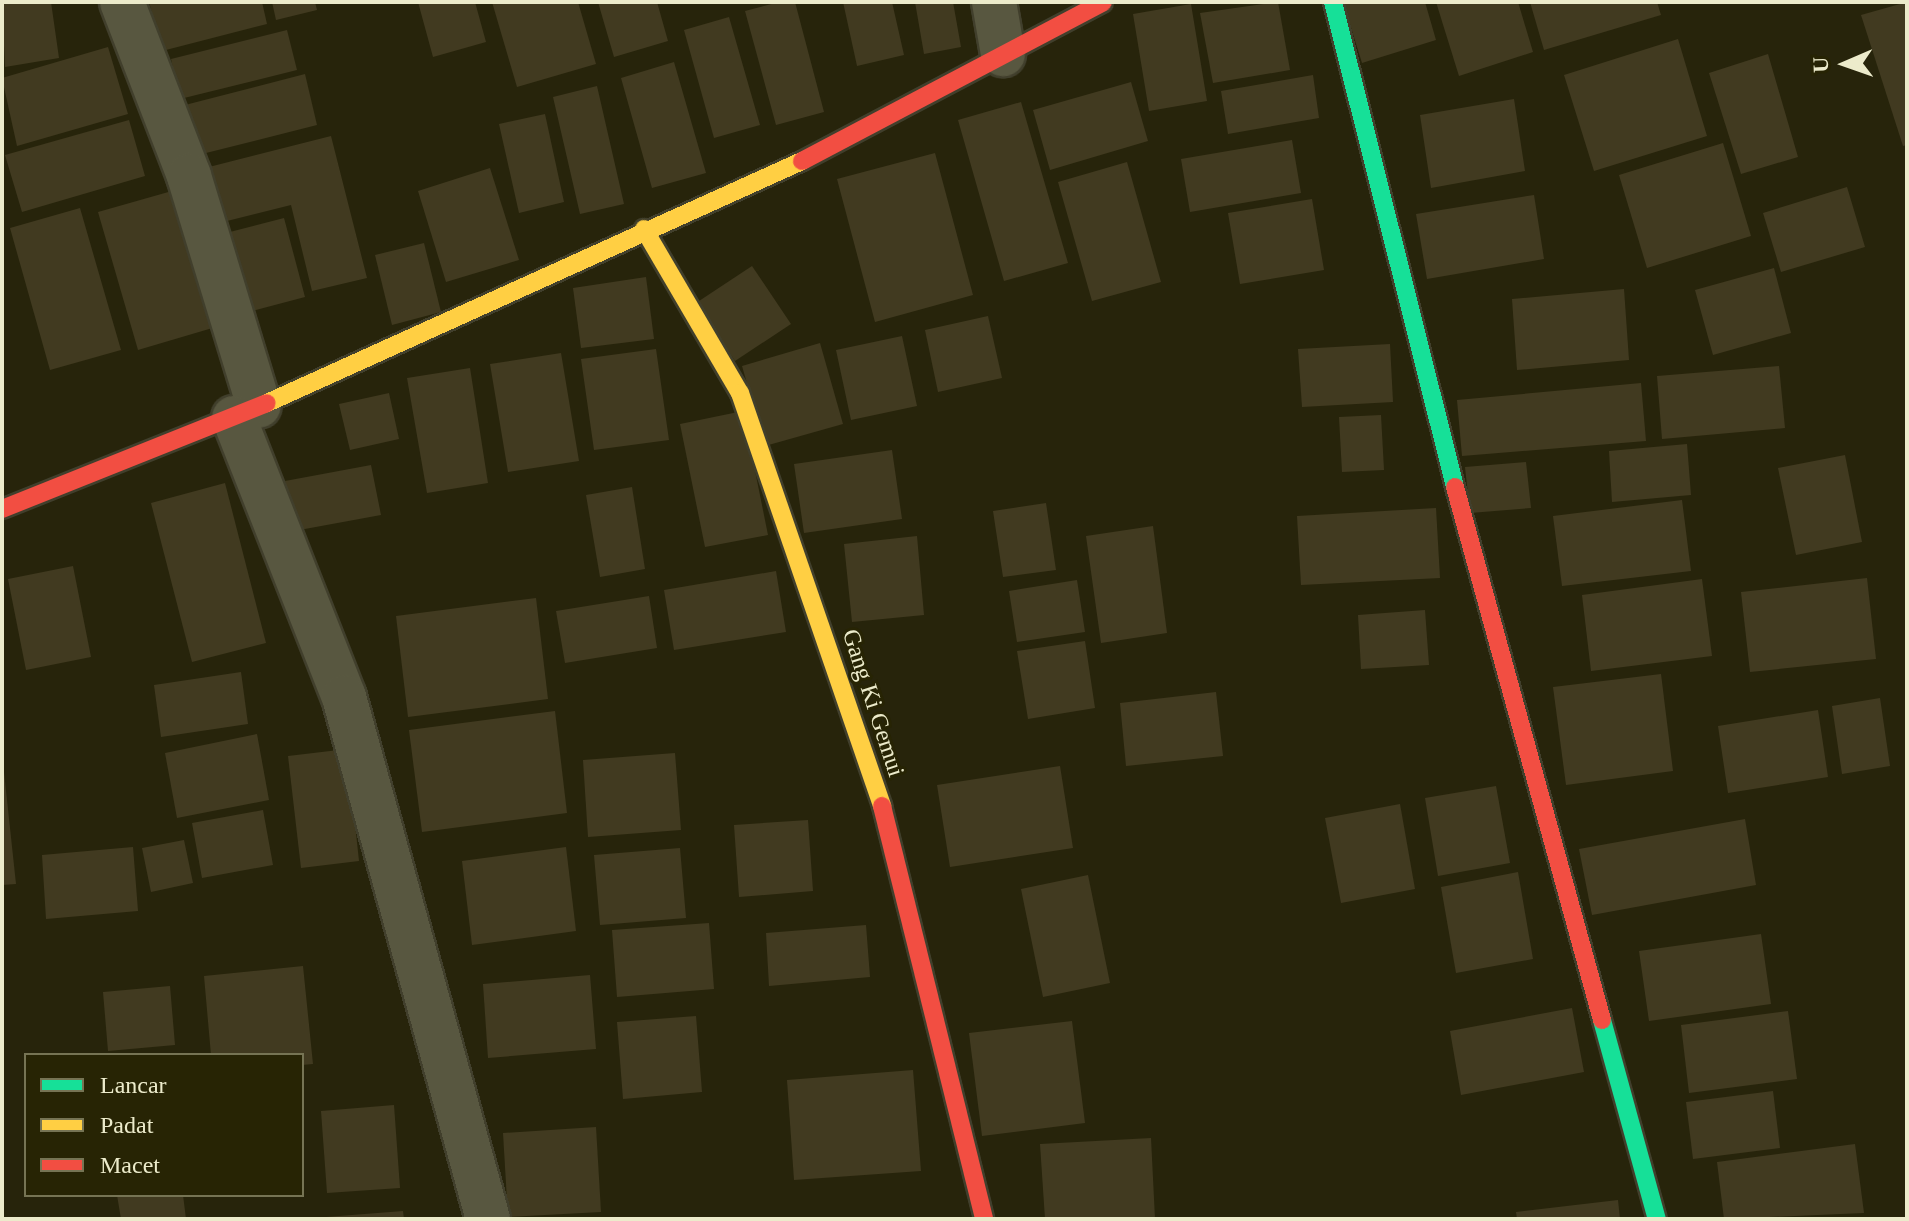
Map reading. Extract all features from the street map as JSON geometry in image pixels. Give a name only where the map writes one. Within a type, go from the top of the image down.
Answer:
[{"type":"street","points":[[122,2],[189,176],[246,412],[344,697],[488,1219]]},
{"type":"street","points":[[994,2],[1003,54]]},
{"type":"street","points":[[2,509],[246,412],[644,229],[797,164],[1103,2]]},
{"type":"street","points":[[1333,2],[1466,529],[1657,1219]]},
{"type":"street","name":"Gang Ki Gemui","points":[[644,229],[740,393],[772,473],[883,808],[984,1219]]},
{"type":"building","points":[[2,2],[51,2],[59,58],[5,67]]},
{"type":"building","points":[[149,2],[262,2],[267,24],[162,51]]},
{"type":"building","points":[[272,2],[315,2],[317,10],[276,20]]},
{"type":"building","points":[[418,2],[475,2],[486,42],[433,57]]},
{"type":"building","points":[[492,2],[578,2],[596,64],[517,87]]},
{"type":"building","points":[[598,2],[657,2],[668,41],[614,57]]},
{"type":"building","points":[[779,2],[795,2],[824,112],[776,125],[745,11]]},
{"type":"building","points":[[843,2],[892,2],[904,55],[857,66]]},
{"type":"building","points":[[915,2],[953,2],[961,47],[924,54]]},
{"type":"building","points":[[1278,2],[1290,70],[1213,83],[1200,13]]},
{"type":"building","points":[[1343,2],[1425,2],[1436,40],[1362,63]]},
{"type":"building","points":[[1436,2],[1518,2],[1533,52],[1459,76]]},
{"type":"building","points":[[1530,2],[1657,2],[1661,15],[1544,50]]},
{"type":"building","points":[[1907,2],[1907,145],[1903,146],[1861,15]]},
{"type":"building","points":[[1191,4],[1207,101],[1149,111],[1133,14]]},
{"type":"building","points":[[729,17],[760,125],[714,138],[684,30]]},
{"type":"building","points":[[287,30],[297,70],[180,99],[171,59]]},
{"type":"building","points":[[1678,39],[1707,136],[1594,171],[1564,75]]},
{"type":"building","points":[[108,47],[128,114],[17,146],[2,78]]},
{"type":"building","points":[[1768,54],[1798,157],[1741,174],[1709,73]]},
{"type":"building","points":[[674,62],[706,173],[652,188],[621,78]]},
{"type":"building","points":[[305,74],[317,125],[198,155],[185,105]]},
{"type":"building","points":[[1313,75],[1319,118],[1228,134],[1221,91]]},
{"type":"building","points":[[1131,82],[1148,141],[1050,170],[1033,110]]},
{"type":"building","points":[[597,86],[624,204],[580,214],[553,97]]},
{"type":"building","points":[[1514,99],[1525,171],[1431,188],[1420,115]]},
{"type":"building","points":[[1021,102],[1068,263],[1004,281],[958,120]]},
{"type":"building","points":[[545,114],[564,202],[519,213],[499,124]]},
{"type":"building","points":[[129,120],[145,176],[22,212],[5,155]]},
{"type":"building","points":[[331,136],[367,278],[312,291],[291,205],[219,223],[205,168]]},
{"type":"building","points":[[1292,140],[1301,193],[1190,212],[1181,159]]},
{"type":"building","points":[[1723,143],[1751,236],[1647,268],[1619,175]]},
{"type":"building","points":[[935,153],[973,295],[875,322],[837,179]]},
{"type":"building","points":[[1127,162],[1161,282],[1092,301],[1058,182]]},
{"type":"building","points":[[490,168],[519,260],[446,282],[418,191]]},
{"type":"building","points":[[186,187],[226,324],[138,350],[98,212]]},
{"type":"building","points":[[1847,187],[1865,247],[1781,272],[1763,213]]},
{"type":"building","points":[[1534,195],[1544,259],[1427,279],[1416,214]]},
{"type":"building","points":[[1312,199],[1324,270],[1240,284],[1228,213]]},
{"type":"building","points":[[80,208],[121,350],[50,370],[10,228]]},
{"type":"building","points":[[284,218],[305,297],[245,313],[226,233]]},
{"type":"building","points":[[424,243],[441,312],[392,325],[375,255]]},
{"type":"building","points":[[752,266],[791,324],[735,361],[696,303]]},
{"type":"building","points":[[1774,268],[1791,333],[1713,355],[1695,290]]},
{"type":"building","points":[[646,277],[654,339],[581,348],[573,288]]},
{"type":"building","points":[[1624,289],[1629,360],[1517,370],[1512,299]]},
{"type":"building","points":[[988,316],[1002,378],[938,392],[925,330]]},
{"type":"building","points":[[902,336],[917,406],[851,420],[836,350]]},
{"type":"building","points":[[820,343],[843,424],[765,446],[742,366]]},
{"type":"building","points":[[1390,344],[1393,402],[1302,407],[1298,349]]},
{"type":"building","points":[[656,349],[669,440],[594,450],[581,359]]},
{"type":"building","points":[[561,353],[579,461],[508,472],[490,364]]},
{"type":"building","points":[[1779,366],[1785,428],[1662,439],[1657,376]]},
{"type":"building","points":[[470,368],[488,483],[427,493],[407,378]]},
{"type":"building","points":[[1641,383],[1646,441],[1462,456],[1457,400]]},
{"type":"building","points":[[389,393],[399,439],[350,450],[339,404]]},
{"type":"building","points":[[743,411],[768,535],[705,547],[680,424]]},
{"type":"building","points":[[1381,415],[1384,470],[1342,472],[1339,417]]},
{"type":"building","points":[[1687,444],[1691,495],[1612,502],[1609,451]]},
{"type":"building","points":[[892,450],[902,519],[804,533],[794,464]]},
{"type":"building","points":[[1845,455],[1862,542],[1796,555],[1778,468]]},
{"type":"building","points":[[1526,462],[1531,508],[1470,513],[1465,467]]},
{"type":"building","points":[[371,465],[381,515],[294,531],[285,481]]},
{"type":"building","points":[[225,483],[266,643],[192,662],[151,503]]},
{"type":"building","points":[[632,487],[645,569],[600,577],[586,495]]},
{"type":"building","points":[[1682,500],[1691,571],[1562,586],[1553,516]]},
{"type":"building","points":[[1046,503],[1056,570],[1003,577],[993,511]]},
{"type":"building","points":[[1436,508],[1440,578],[1301,585],[1297,516]]},
{"type":"building","points":[[1153,526],[1167,633],[1101,643],[1086,536]]},
{"type":"building","points":[[917,536],[924,615],[852,622],[844,544]]},
{"type":"building","points":[[73,566],[91,657],[26,670],[8,579]]},
{"type":"building","points":[[776,571],[786,632],[674,650],[664,590]]},
{"type":"building","points":[[1867,578],[1876,659],[1750,672],[1741,592]]},
{"type":"building","points":[[1702,579],[1712,656],[1591,671],[1582,595]]},
{"type":"building","points":[[1077,580],[1085,632],[1017,642],[1009,591]]},
{"type":"building","points":[[649,596],[657,648],[565,663],[556,611]]},
{"type":"building","points":[[536,598],[548,699],[408,717],[396,616]]},
{"type":"building","points":[[1425,610],[1429,665],[1361,669],[1358,615]]},
{"type":"building","points":[[1085,641],[1095,708],[1028,719],[1017,651]]},
{"type":"building","points":[[241,672],[248,724],[161,737],[154,685]]},
{"type":"building","points":[[1661,674],[1673,771],[1566,785],[1553,687]]},
{"type":"building","points":[[1216,692],[1223,756],[1126,766],[1120,703]]},
{"type":"building","points":[[1880,698],[1890,766],[1842,774],[1832,706]]},
{"type":"building","points":[[1818,710],[1828,777],[1728,793],[1718,726]]},
{"type":"building","points":[[555,711],[567,813],[422,832],[409,730]]},
{"type":"building","points":[[257,734],[269,800],[177,818],[165,753]]},
{"type":"building","points":[[347,749],[359,861],[301,868],[288,756]]},
{"type":"building","points":[[675,753],[681,830],[588,837],[583,760]]},
{"type":"building","points":[[1060,766],[1073,848],[950,867],[937,785]]},
{"type":"building","points":[[2,773],[16,884],[2,885]]},
{"type":"building","points":[[1496,786],[1510,863],[1438,876],[1425,798]]},
{"type":"building","points":[[1400,804],[1415,889],[1341,903],[1325,818]]},
{"type":"building","points":[[263,810],[273,865],[202,878],[192,823]]},
{"type":"building","points":[[1745,819],[1756,885],[1592,915],[1579,849]]},
{"type":"building","points":[[808,820],[813,891],[739,897],[734,825]]},
{"type":"building","points":[[184,840],[193,883],[151,892],[142,848]]},
{"type":"building","points":[[133,847],[138,911],[46,919],[42,855]]},
{"type":"building","points":[[566,847],[576,931],[472,945],[462,861]]},
{"type":"building","points":[[680,848],[686,918],[600,925],[594,855]]},
{"type":"building","points":[[1518,872],[1533,959],[1456,973],[1441,887]]},
{"type":"building","points":[[1088,875],[1110,983],[1043,997],[1021,889]]},
{"type":"building","points":[[709,923],[714,989],[617,997],[612,930]]},
{"type":"building","points":[[866,925],[870,977],[769,986],[766,933]]},
{"type":"building","points":[[1761,934],[1771,1004],[1649,1021],[1639,951]]},
{"type":"building","points":[[303,966],[313,1064],[304,1065],[304,1053],[211,1053],[204,976]]},
{"type":"building","points":[[590,975],[596,1049],[488,1058],[483,984]]},
{"type":"building","points":[[170,986],[175,1045],[108,1051],[103,992]]},
{"type":"building","points":[[1572,1008],[1584,1072],[1461,1095],[1450,1031]]},
{"type":"building","points":[[1788,1011],[1797,1079],[1689,1093],[1681,1025]]},
{"type":"building","points":[[696,1016],[702,1092],[623,1099],[617,1022]]},
{"type":"building","points":[[1072,1021],[1085,1123],[982,1136],[969,1033]]},
{"type":"building","points":[[913,1070],[921,1171],[794,1180],[787,1080]]},
{"type":"building","points":[[1773,1091],[1780,1148],[1693,1159],[1686,1102]]},
{"type":"building","points":[[394,1105],[400,1188],[327,1193],[321,1111]]},
{"type":"building","points":[[596,1127],[601,1212],[508,1217],[503,1133]]},
{"type":"building","points":[[1151,1138],[1155,1219],[1045,1219],[1040,1144]]},
{"type":"building","points":[[1855,1144],[1864,1213],[1724,1219],[1717,1162]]},
{"type":"building","points":[[117,1197],[183,1197],[186,1219],[121,1219]]},
{"type":"building","points":[[1618,1200],[1620,1219],[1517,1219],[1516,1212]]},
{"type":"building","points":[[403,1211],[404,1219],[326,1219],[326,1217]]},
{"type":"traffic: fast","points":[[1333,2],[1455,487]]},
{"type":"traffic: fast","points":[[1602,1020],[1657,1219]]},
{"type":"traffic: slow","points":[[267,403],[802,161]]},
{"type":"traffic: slow","points":[[644,229],[740,393],[882,806]]},
{"type":"traffic: jam","points":[[802,161],[1103,2]]},
{"type":"traffic: jam","points":[[2,509],[267,403]]},
{"type":"traffic: jam","points":[[1455,487],[1602,1020]]},
{"type":"traffic: jam","points":[[882,806],[984,1219]]}]
